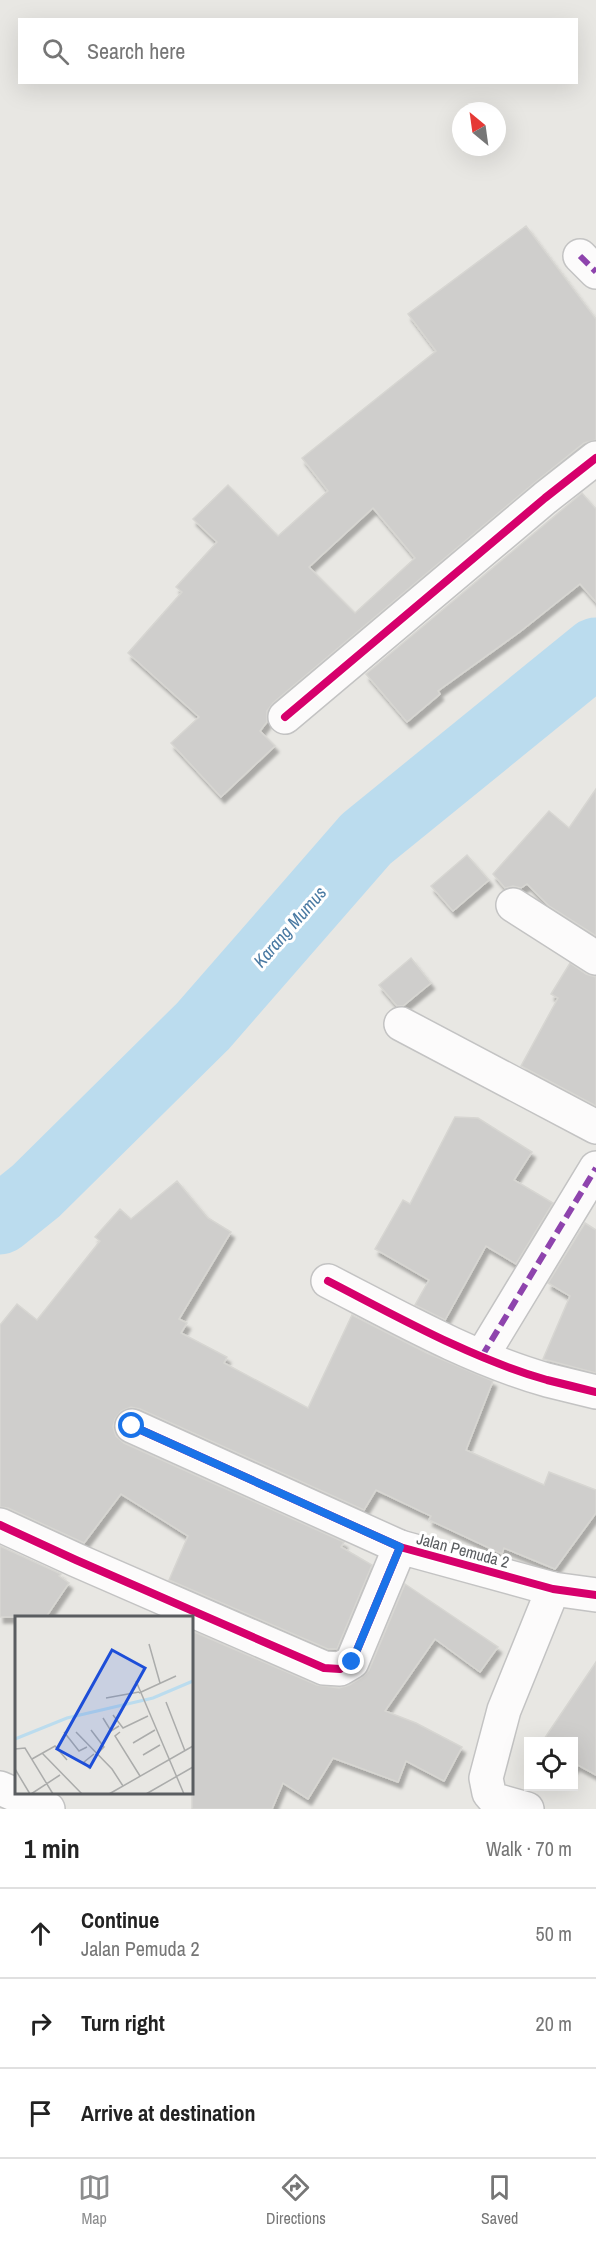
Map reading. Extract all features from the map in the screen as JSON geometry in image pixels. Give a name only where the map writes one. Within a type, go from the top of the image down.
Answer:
[{"type":"street","points":[[285,717],[545,498],[596,458]]},
{"type":"street","points":[[513,905],[596,958]]},
{"type":"street","points":[[401,1024],[596,1127]]},
{"type":"street","points":[[482,1356],[596,1168]]},
{"type":"street","points":[[328,1281],[405,1321],[482,1356],[545,1379],[596,1392]]},
{"type":"street","name":"Jalan Pemuda 2","points":[[132,1426],[400,1547],[553,1589],[592,1586]]},
{"type":"street","points":[[0,1525],[324,1668],[340,1669],[352,1662],[400,1547]]},
{"type":"street","points":[[526,1809],[495,1800],[489,1793],[486,1778],[504,1710],[553,1589]]},
{"type":"street","points":[[0,1788],[48,1809]]},
{"type":"building","points":[[526,226],[596,319],[596,440],[584,443],[533,484],[273,703],[267,711],[267,722],[260,731],[275,746],[221,797],[171,743],[199,717],[128,653],[182,592],[176,587],[217,542],[193,519],[228,485],[278,536],[328,491],[302,458],[436,351],[408,314]],"holes":[[[373,508],[415,558],[355,613],[309,567]]]},
{"type":"building","points":[[582,493],[596,509],[596,602],[580,584],[521,631],[438,691],[440,694],[407,722],[366,674]]},
{"type":"building","points":[[596,789],[596,936],[549,906],[527,884],[521,888],[513,886],[505,888],[493,874],[549,811],[569,828]]},
{"type":"building","points":[[467,855],[489,880],[453,911],[431,886]]},
{"type":"building","points":[[411,958],[431,983],[403,1006],[397,1006],[379,985]]},
{"type":"building","points":[[570,963],[586,974],[596,977],[596,1106],[521,1066],[558,998],[551,994]]},
{"type":"building","points":[[455,1117],[478,1118],[532,1152],[514,1180],[553,1203],[516,1264],[486,1246],[445,1320],[415,1305],[429,1280],[375,1249],[403,1200],[410,1204]]},
{"type":"building","points":[[177,1181],[208,1218],[231,1232],[179,1319],[187,1323],[181,1333],[227,1357],[224,1363],[308,1408],[352,1315],[427,1353],[493,1381],[466,1450],[544,1485],[549,1472],[596,1490],[596,1513],[555,1569],[504,1548],[502,1554],[429,1520],[431,1516],[376,1490],[364,1510],[140,1409],[131,1407],[121,1411],[113,1427],[116,1436],[124,1443],[344,1542],[341,1547],[372,1565],[337,1649],[328,1649],[169,1580],[188,1536],[121,1494],[84,1543],[8,1508],[0,1507],[0,1325],[17,1304],[37,1320],[100,1241],[95,1237],[120,1209],[131,1219]]},
{"type":"building","points":[[585,1223],[596,1230],[596,1373],[543,1359],[570,1296],[548,1283]]},
{"type":"building","points":[[0,1546],[61,1574],[59,1576],[69,1583],[47,1616],[0,1617]]},
{"type":"building","points":[[405,1584],[498,1647],[480,1672],[435,1639],[385,1711],[416,1723],[462,1747],[444,1781],[406,1761],[398,1782],[333,1758],[308,1799],[283,1783],[272,1809],[192,1809],[192,1794],[194,1794],[194,1632],[317,1685],[339,1688],[361,1678],[369,1670]]},
{"type":"building","points":[[596,1662],[596,1775],[578,1765],[578,1737],[545,1737]]},
{"type":"waterway","name":"Karang Mumus","points":[[0,1220],[36,1191],[203,1026],[366,839],[596,652]]},
{"type":"marked path","points":[[580,256],[596,272]]},
{"type":"marked path","points":[[482,1356],[596,1168]]},
{"type":"cycle path","points":[[285,717],[545,498],[596,458]]},
{"type":"cycle path","points":[[328,1281],[435,1336],[490,1360],[547,1380],[596,1392]]},
{"type":"cycle path","points":[[132,1426],[400,1547],[553,1589],[596,1595]]},
{"type":"cycle path","points":[[0,1525],[324,1668],[340,1669],[352,1662],[400,1547]]},
{"type":"route","points":[[132,1426],[400,1547],[352,1662]]}]
